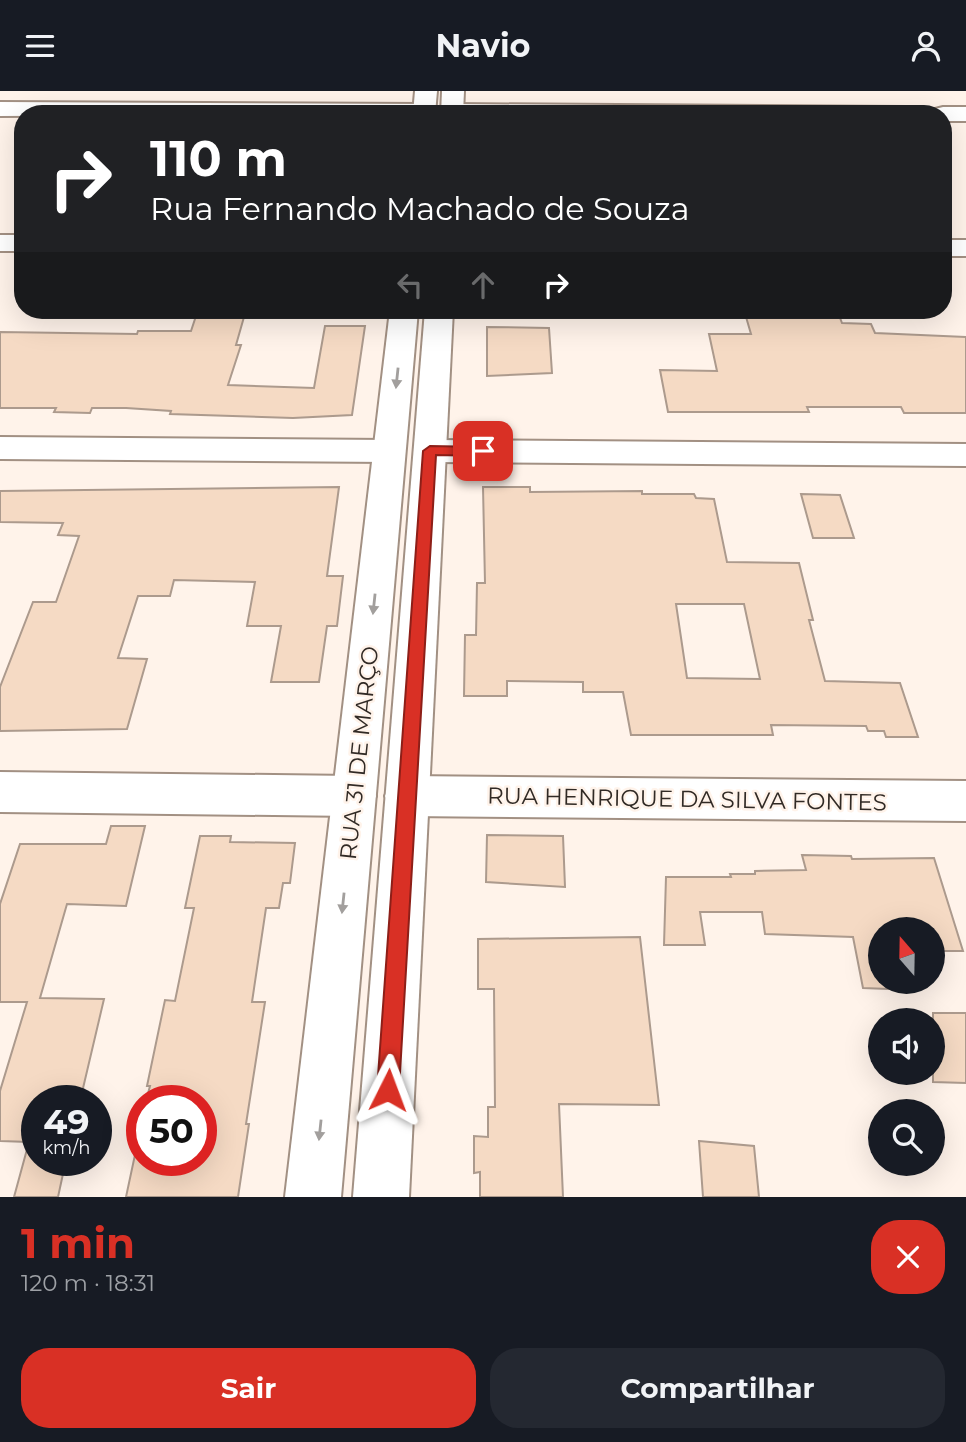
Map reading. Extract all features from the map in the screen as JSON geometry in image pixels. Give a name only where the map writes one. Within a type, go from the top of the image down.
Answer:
[{"type":"street","points":[[955,91],[966,107]]},
{"type":"street","name":"RUA 31 DE MARÇO","points":[[381,1197],[407,796],[410,451],[404,319]]},
{"type":"street","name":"RUA 31 DE MARÇO","points":[[313,1197],[354,796],[410,451],[437,319]]},
{"type":"street","points":[[0,448],[966,455]]},
{"type":"street","points":[[0,792],[354,796]]},
{"type":"street","name":"RUA HENRIQUE DA SILVA FONTES","points":[[407,796],[966,801]]},
{"type":"building","points":[[195,319],[243,319],[236,345],[241,345],[228,385],[314,388],[325,326],[365,326],[352,415],[293,418],[170,414],[171,411],[126,408],[92,408],[90,413],[54,412],[56,408],[0,408],[0,332],[137,334],[138,331],[191,331]]},
{"type":"building","points":[[747,319],[840,319],[842,323],[871,324],[875,333],[966,337],[966,413],[904,413],[901,407],[807,407],[809,412],[668,412],[660,370],[717,371],[709,334],[751,334]]},
{"type":"building","points":[[487,327],[549,328],[552,373],[487,376]]},
{"type":"building","points":[[339,487],[327,576],[343,576],[337,626],[327,626],[319,682],[271,682],[281,626],[247,626],[255,582],[174,580],[170,596],[138,596],[118,658],[147,659],[127,729],[0,731],[0,687],[33,602],[56,602],[79,536],[58,535],[63,523],[0,522],[0,491]]},
{"type":"building","points":[[483,487],[530,487],[530,492],[642,491],[642,494],[694,494],[696,498],[714,499],[727,562],[799,563],[813,620],[809,620],[825,681],[900,683],[918,737],[886,737],[884,731],[868,731],[866,726],[771,725],[773,735],[631,735],[623,692],[583,692],[583,682],[507,681],[507,696],[464,696],[465,635],[476,635],[477,583],[485,583]],"holes":[[[676,604],[744,604],[760,679],[687,678]]]},
{"type":"building","points":[[801,494],[840,495],[854,538],[813,538]]},
{"type":"building","points":[[111,826],[145,826],[126,906],[67,904],[40,998],[104,999],[84,1085],[21,1085],[21,1142],[0,1141],[0,1091],[27,1002],[0,1002],[0,904],[20,844],[106,844]]},
{"type":"building","points":[[487,835],[563,836],[565,887],[486,882]]},
{"type":"building","points":[[200,836],[231,836],[230,842],[295,843],[290,883],[283,883],[279,908],[266,908],[252,1002],[265,1002],[238,1197],[126,1197],[130,1176],[217,1176],[217,1085],[147,1085],[165,1000],[175,1001],[194,908],[185,908]]},
{"type":"building","points":[[802,855],[851,856],[852,859],[934,858],[963,951],[945,951],[945,917],[868,917],[868,988],[863,988],[853,937],[765,934],[762,912],[700,912],[705,945],[664,945],[666,877],[731,877],[730,874],[755,874],[755,871],[806,870]]},
{"type":"building","points":[[640,937],[659,1105],[559,1104],[563,1197],[480,1197],[480,1172],[474,1173],[474,1136],[488,1137],[488,1107],[495,1107],[494,989],[478,989],[478,939]]},
{"type":"building","points":[[945,1013],[966,1013],[966,1083],[945,1082]]},
{"type":"building","points":[[699,1141],[754,1146],[759,1197],[703,1197]]},
{"type":"building","points":[[21,1171],[21,1176],[63,1176],[58,1197],[14,1197]]},
{"type":"route","points":[[388,1090],[430,451],[483,451]]}]
